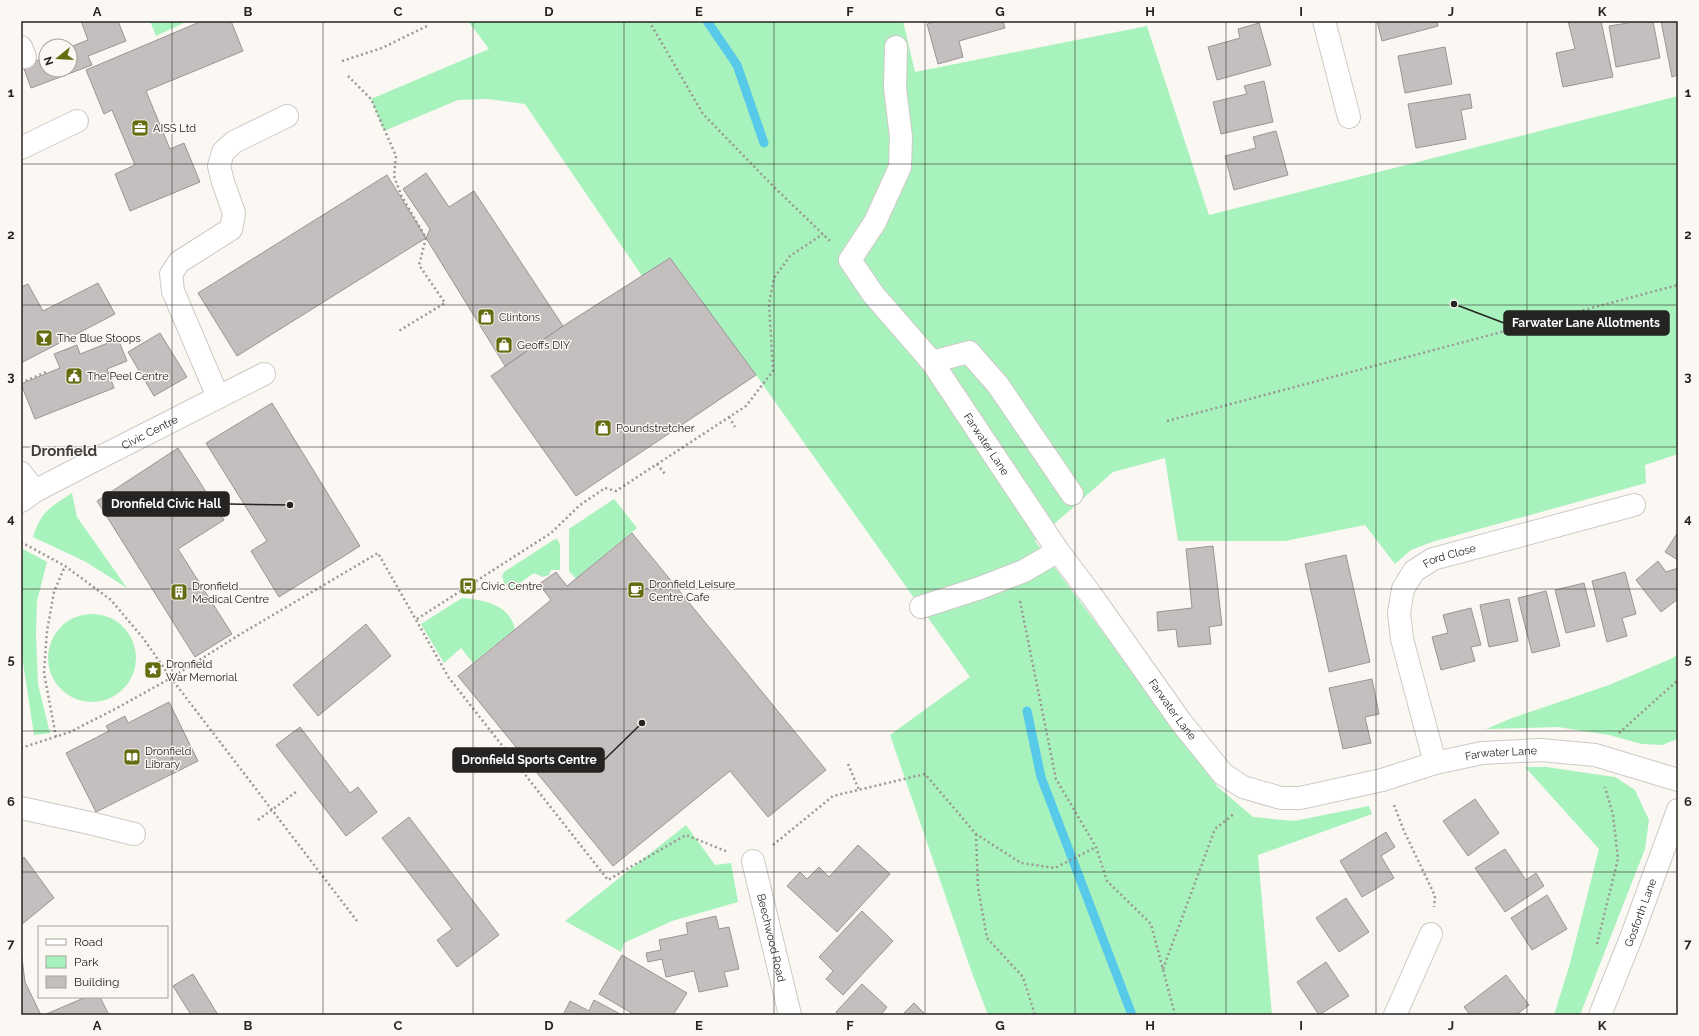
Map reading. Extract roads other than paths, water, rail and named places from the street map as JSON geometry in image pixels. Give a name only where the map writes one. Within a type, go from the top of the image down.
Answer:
[{"type":"street","points":[[1324,21],[1349,117]]},
{"type":"street","name":"Farwater Lane","points":[[896,46],[895,88],[901,137],[900,167],[875,222],[850,260],[873,294],[932,362],[1058,550],[1097,602],[1182,722],[1223,774],[1243,787],[1260,793],[1281,798],[1300,798],[1382,780],[1435,763],[1482,753],[1541,750],[1595,755],[1678,780]]},
{"type":"street","points":[[218,397],[173,291],[171,274],[179,262],[231,229],[234,213],[219,166],[223,152],[234,142],[287,116]]},
{"type":"street","points":[[21,148],[77,121]]},
{"type":"street","points":[[932,362],[969,352],[998,385],[1072,494]]},
{"type":"street","name":"Civic Centre","points":[[21,473],[28,496],[264,374]]},
{"type":"street","name":"Ford Close","points":[[1435,763],[1402,639],[1399,613],[1403,589],[1414,571],[1433,559],[1634,505]]},
{"type":"street","points":[[921,607],[980,588],[1024,571],[1058,550]]},
{"type":"street","points":[[21,808],[134,834]]},
{"type":"street","name":"Gosforth Lane","points":[[1600,1015],[1631,938],[1678,810]]},
{"type":"street","name":"Beechwood Road","points":[[753,861],[790,1015]]},
{"type":"street","points":[[1395,1015],[1431,934]]},
{"type":"waterway","points":[[707,21],[737,65],[764,143]]},
{"type":"waterway","points":[[1027,711],[1041,777],[1132,1015]]},
{"type":"place","name":"AISS Ltd","points":[[140,128]]},
{"type":"place","name":"Farwater Lane Allotments","points":[[1454,304]]},
{"type":"place","name":"Clintons","points":[[486,317]]},
{"type":"place","name":"The Blue Stoops","points":[[44,338]]},
{"type":"place","name":"Geoffs DIY","points":[[504,345]]},
{"type":"place","name":"The Peel Centre","points":[[74,376]]},
{"type":"place","name":"Poundstretcher","points":[[603,428]]},
{"type":"place","name":"Dronfield Civic Hall","points":[[290,505]]},
{"type":"place","name":"Civic Centre","points":[[468,586]]},
{"type":"place","name":"Dronfield Leisure Centre Cafe","points":[[636,590]]},
{"type":"place","name":"Dronfield Medical Centre","points":[[179,592]]},
{"type":"place","name":"Dronfield War Memorial","points":[[153,670]]},
{"type":"place","name":"Dronfield Sports Centre","points":[[642,723]]},
{"type":"place","name":"Dronfield Library","points":[[132,757]]},
{"type":"district","name":"Dronfield","points":[[64,451]]}]
